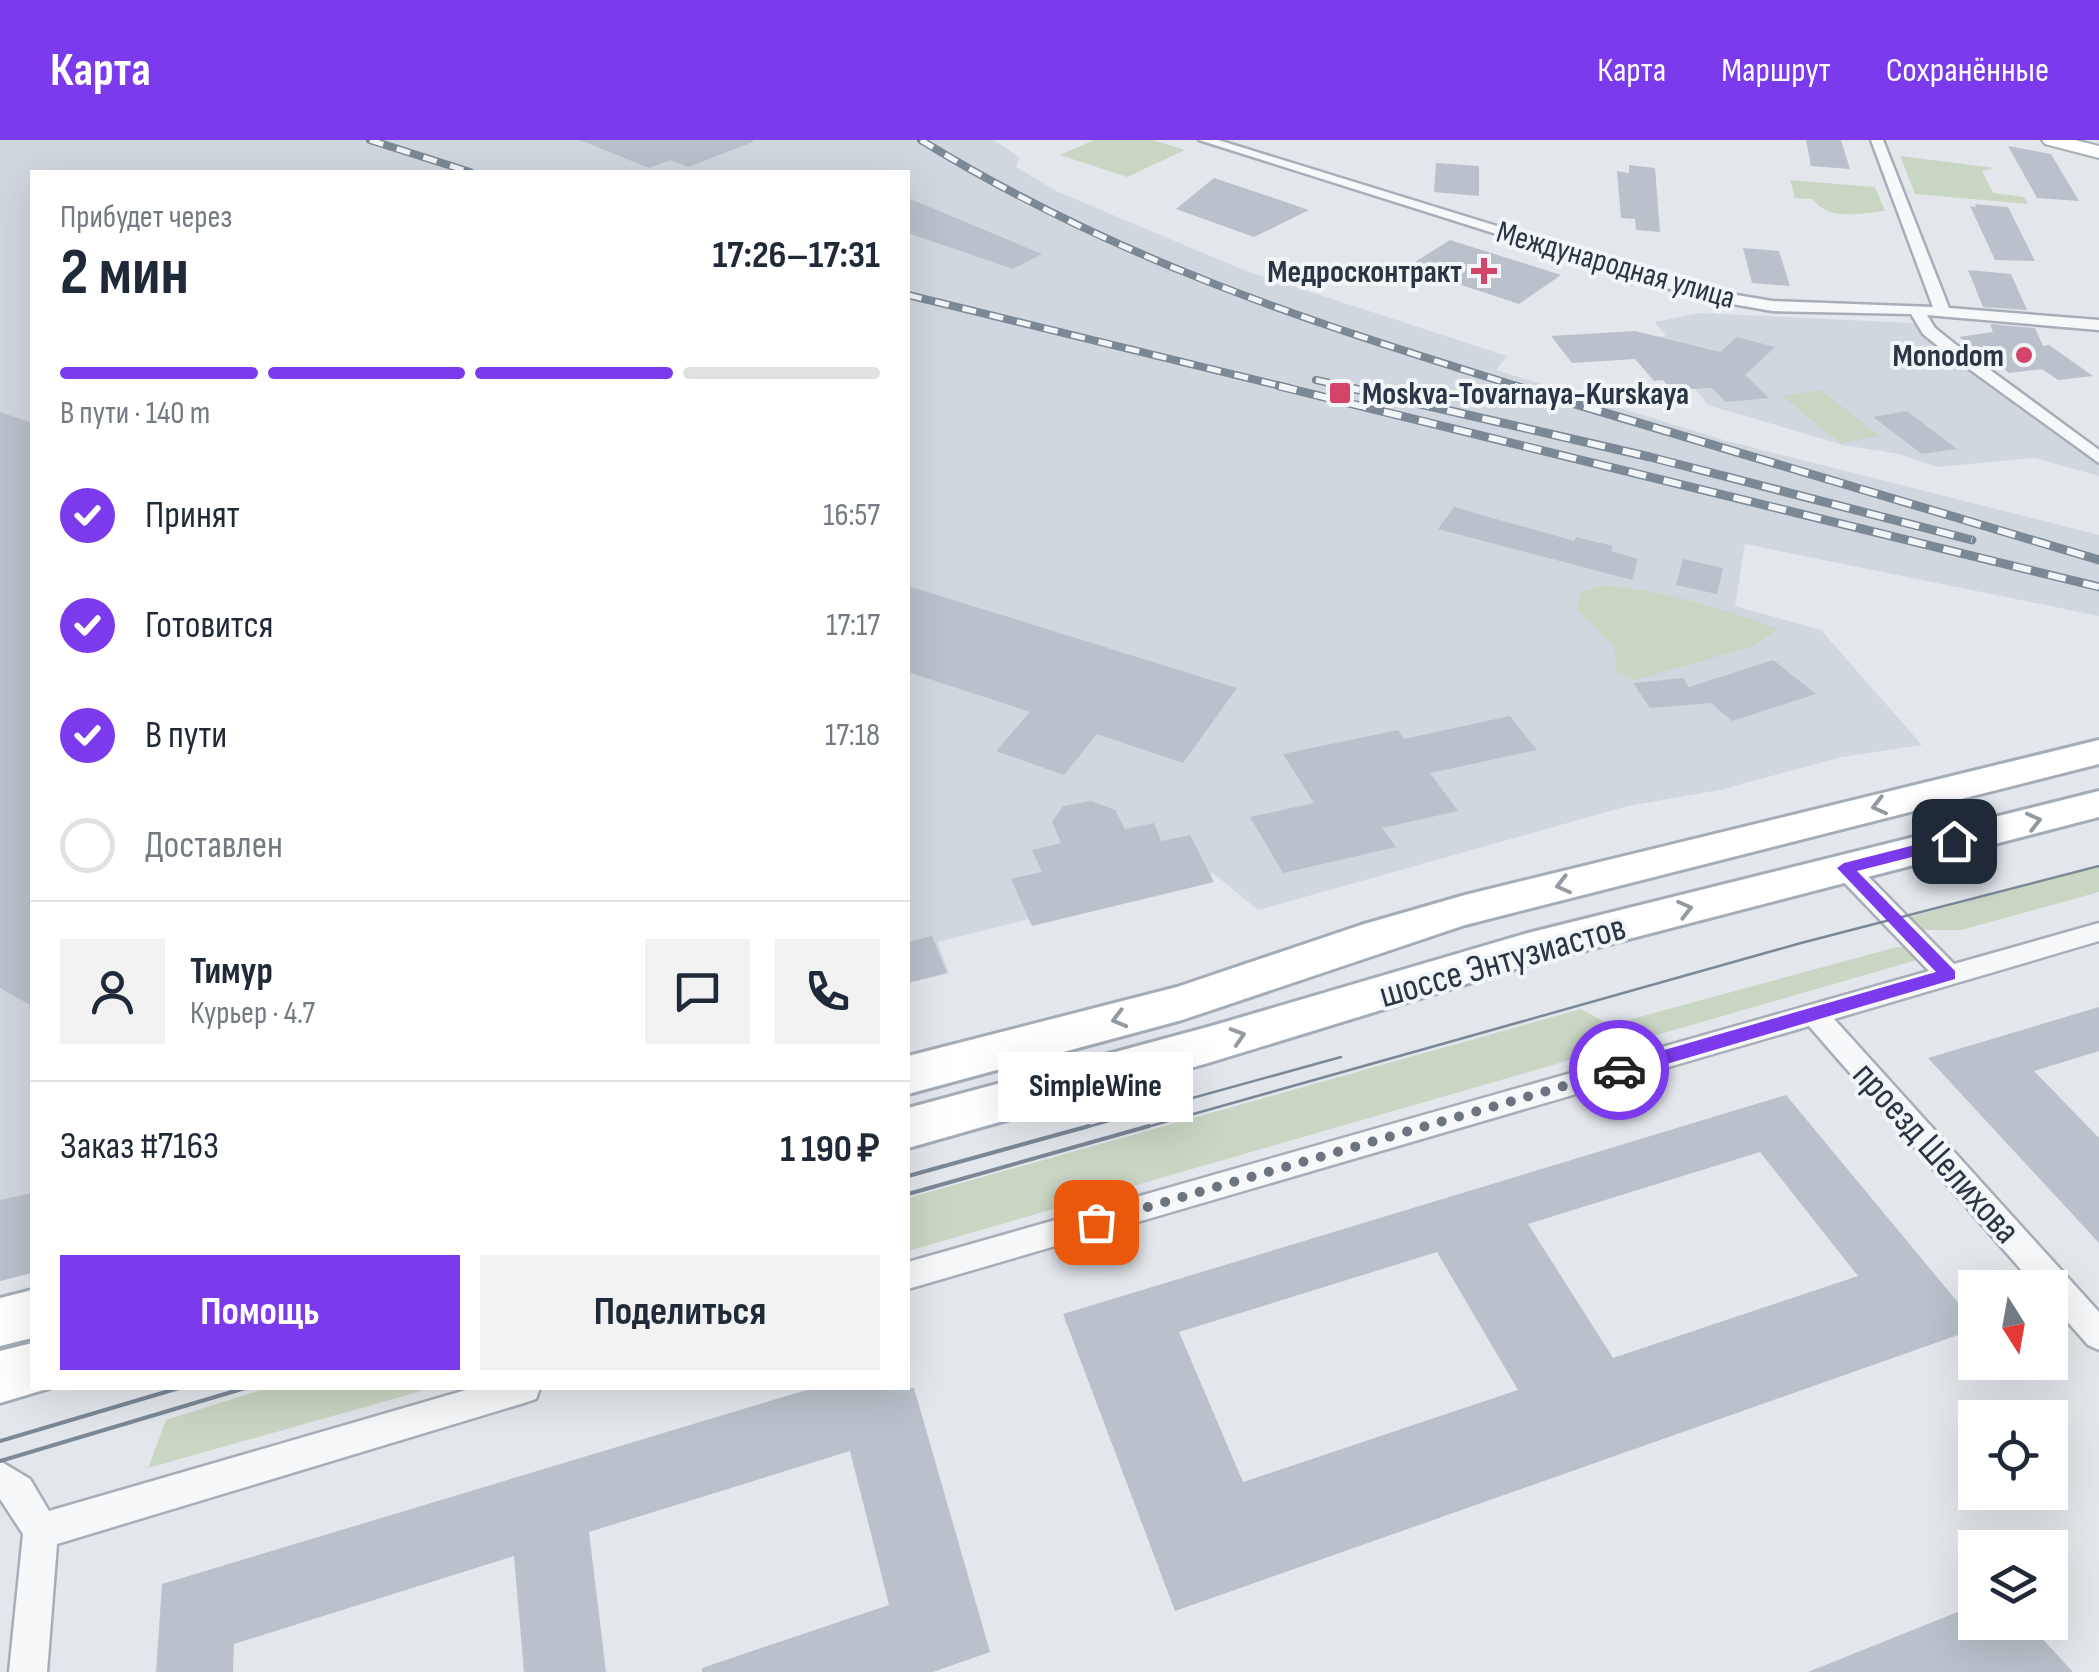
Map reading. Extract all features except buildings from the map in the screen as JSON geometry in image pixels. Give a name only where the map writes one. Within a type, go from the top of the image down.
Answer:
[{"type":"main road","name":"шоссе Энтузиастов","points":[[910,1073],[1182,1003],[1376,936],[1465,910],[2099,752]]},
{"type":"main road","name":"шоссе Энтузиастов","points":[[910,1127],[1208,1045],[1528,948],[2099,804]]},
{"type":"main road","points":[[0,1322],[30,1314]]},
{"type":"main road","points":[[0,1378],[30,1369]]},
{"type":"street","name":"Международная улица","points":[[1205,140],[1698,293],[1772,306],[1916,310],[2099,325]]},
{"type":"street","points":[[1877,140],[1943,312]]},
{"type":"street","points":[[2052,140],[2099,152]]},
{"type":"street","points":[[1916,310],[1939,339],[2099,458]]},
{"type":"street","points":[[1844,868],[1949,975]]},
{"type":"street","points":[[910,1275],[2099,932]]},
{"type":"street","name":"проезд Шелихова","points":[[1814,1014],[2099,1335]]},
{"type":"street","points":[[41,1531],[517,1390]]},
{"type":"street","points":[[0,1478],[18,1491],[41,1531],[28,1672]]},
{"type":"shaded area","points":[[0,140],[994,140],[1020,158],[1016,167],[1056,191],[1246,271],[1507,356],[1496,370],[1727,441],[2099,535],[2099,616],[1745,544],[1735,606],[1821,630],[1922,745],[1842,757],[1720,790],[1628,806],[1258,910],[1213,873],[937,942],[949,973],[910,983],[910,170],[30,170],[30,1274],[0,1281]]},
{"type":"shaded area","points":[[1699,313],[1913,323],[2099,463],[2099,476],[2035,458],[1937,467],[1899,454],[1843,445],[1708,405],[1654,337],[1666,336],[1655,322]]},
{"type":"green space","points":[[1094,140],[1153,140],[1185,150],[1127,177],[1060,155]]},
{"type":"green space","points":[[1900,156],[1995,168],[1982,171],[1993,193],[2024,197],[2028,204],[1915,194]]},
{"type":"green space","points":[[1790,180],[1875,187],[1885,211],[1827,211],[1813,199],[1795,198]]},
{"type":"green space","points":[[1821,390],[1880,436],[1840,443],[1782,396]]},
{"type":"green space","points":[[1600,586],[1668,595],[1779,629],[1754,646],[1635,680],[1617,672],[1614,646],[1576,609],[1582,591]]},
{"type":"green space","points":[[2099,866],[2099,892],[1961,930],[1917,930],[1906,918]]},
{"type":"green space","points":[[1897,947],[1910,947],[1917,960],[910,1250],[910,1197],[1581,1009],[1610,1025]]},
{"type":"green space","points":[[261,1390],[425,1390],[148,1468],[166,1420]]},
{"type":"tram line","points":[[1140,1129],[1801,943],[2099,866]]},
{"type":"tram line","points":[[1080,1129],[1341,1057]]},
{"type":"tram line","points":[[910,1175],[1089,1126]]},
{"type":"tram line","points":[[910,1193],[1149,1126]]},
{"type":"tram line","points":[[0,1441],[172,1390]]},
{"type":"tram line","points":[[0,1461],[238,1390]]},
{"type":"railway","points":[[370,140],[464,170]]},
{"type":"railway","points":[[921,140],[1066,220],[1214,284],[1523,388]]},
{"type":"railway","points":[[910,295],[1289,388]]},
{"type":"railway","points":[[1316,380],[1353,388]]},
{"type":"railway","points":[[1279,386],[2099,587]]},
{"type":"railway","points":[[1342,386],[1650,457],[1972,540]]},
{"type":"railway","points":[[1515,386],[2099,560]]},
{"type":"way so far","points":[[1096,1222],[1619,1070]]},
{"type":"place","name":"Медросконтракт","points":[[1484,271]]},
{"type":"place","name":"Monodom","points":[[2024,355]]},
{"type":"place","name":"Moskva-Tovarnaya-Kurskaya","points":[[1340,393]]},
{"type":"place","name":"SimpleWine","points":[[1096,1222]]},
{"type":"route","points":[[1619,1070],[1949,975],[1844,868],[1954,841]]}]
